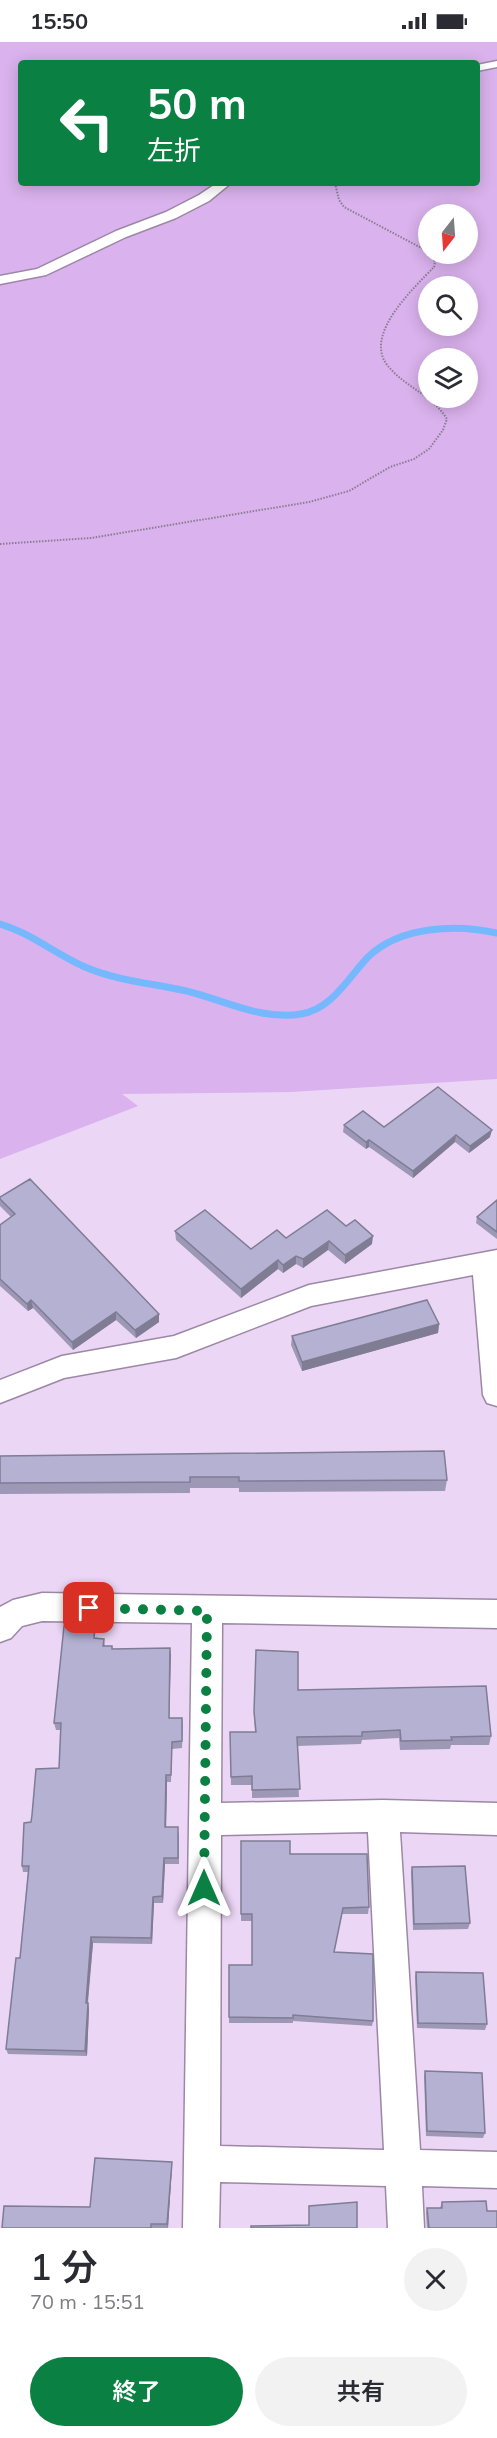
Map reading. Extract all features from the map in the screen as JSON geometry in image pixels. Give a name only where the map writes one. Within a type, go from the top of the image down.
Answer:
[{"type":"street","points":[[480,67],[497,64]]},
{"type":"street","points":[[0,280],[41,272],[121,234],[171,215],[204,198],[221,186]]},
{"type":"street","points":[[0,1392],[62,1367],[176,1347],[309,1296],[491,1261],[497,1395]]},
{"type":"street","points":[[0,1628],[13,1614],[42,1607],[497,1614]]},
{"type":"street","points":[[201,2228],[207,1611]]},
{"type":"street","points":[[205,1819],[383,1816],[497,1819]]},
{"type":"street","points":[[383,1816],[406,2228]]},
{"type":"street","points":[[202,2164],[497,2170]]},
{"type":"path","points":[[336,186],[339,200],[344,207],[418,247]]},
{"type":"path","points":[[0,544],[72,541],[309,502],[349,490],[429,449],[443,430],[447,419],[439,406],[387,365],[383,357],[382,341],[395,309],[435,264]]},
{"type":"shaded area","points":[[0,42],[497,42],[497,1079],[291,1092],[122,1094],[138,1106],[0,1159]]},
{"type":"building","points":[[438,1087],[492,1130],[470,1146],[456,1135],[413,1171],[369,1140],[366,1142],[344,1125],[363,1111],[384,1127]]},
{"type":"building","points":[[30,1179],[159,1314],[135,1330],[116,1312],[72,1342],[31,1300],[27,1304],[0,1279],[0,1225],[15,1214],[0,1197]]},
{"type":"building","points":[[497,1200],[497,1232],[477,1217]]},
{"type":"building","points":[[205,1210],[251,1249],[277,1230],[286,1238],[327,1210],[346,1226],[355,1220],[373,1236],[345,1255],[329,1241],[303,1259],[296,1256],[283,1265],[278,1260],[241,1289],[175,1231]]},
{"type":"building","points":[[427,1300],[439,1324],[302,1362],[292,1336]]},
{"type":"building","points":[[444,1451],[447,1480],[239,1481],[239,1477],[190,1477],[190,1482],[0,1483],[0,1456]]},
{"type":"building","points":[[64,1626],[95,1628],[94,1638],[104,1639],[103,1646],[112,1646],[112,1649],[170,1648],[169,1718],[182,1718],[182,1741],[172,1742],[171,1775],[166,1775],[165,1827],[178,1827],[178,1858],[164,1858],[162,1896],[153,1897],[151,1938],[91,1937],[85,2051],[6,2049],[16,1958],[20,1958],[29,1866],[22,1866],[24,1823],[31,1822],[36,1769],[59,1768],[61,1723],[54,1723]]},
{"type":"building","points":[[256,1650],[298,1652],[298,1690],[486,1686],[491,1736],[451,1737],[452,1740],[401,1741],[400,1730],[362,1732],[362,1736],[297,1737],[300,1789],[252,1790],[252,1776],[231,1777],[230,1732],[256,1732],[254,1712]]},
{"type":"building","points":[[241,1841],[290,1841],[290,1854],[367,1854],[369,1907],[343,1908],[334,1952],[373,1954],[373,2021],[293,2015],[293,2018],[229,2017],[229,1965],[252,1965],[252,1914],[241,1914]]},
{"type":"building","points":[[465,1866],[470,1923],[414,1924],[412,1867]]},
{"type":"building","points":[[416,1972],[483,1973],[487,2024],[418,2023]]},
{"type":"building","points":[[425,2071],[482,2073],[485,2133],[427,2131]]},
{"type":"building","points":[[95,2158],[172,2162],[167,2224],[151,2224],[151,2228],[2,2228],[4,2206],[90,2207]]},
{"type":"building","points":[[486,2201],[487,2211],[497,2211],[497,2228],[429,2228],[427,2208],[442,2208],[442,2202]]},
{"type":"building","points":[[357,2202],[357,2228],[251,2228],[251,2226],[309,2225],[309,2206]]},
{"type":"waterway","points":[[0,924],[96,971],[182,990],[255,1012],[286,1015],[301,1014],[322,1006],[339,992],[368,957],[396,939],[412,933],[447,928],[497,933]]},
{"type":"route","points":[[89,1608],[207,1611],[204,1888]]}]
